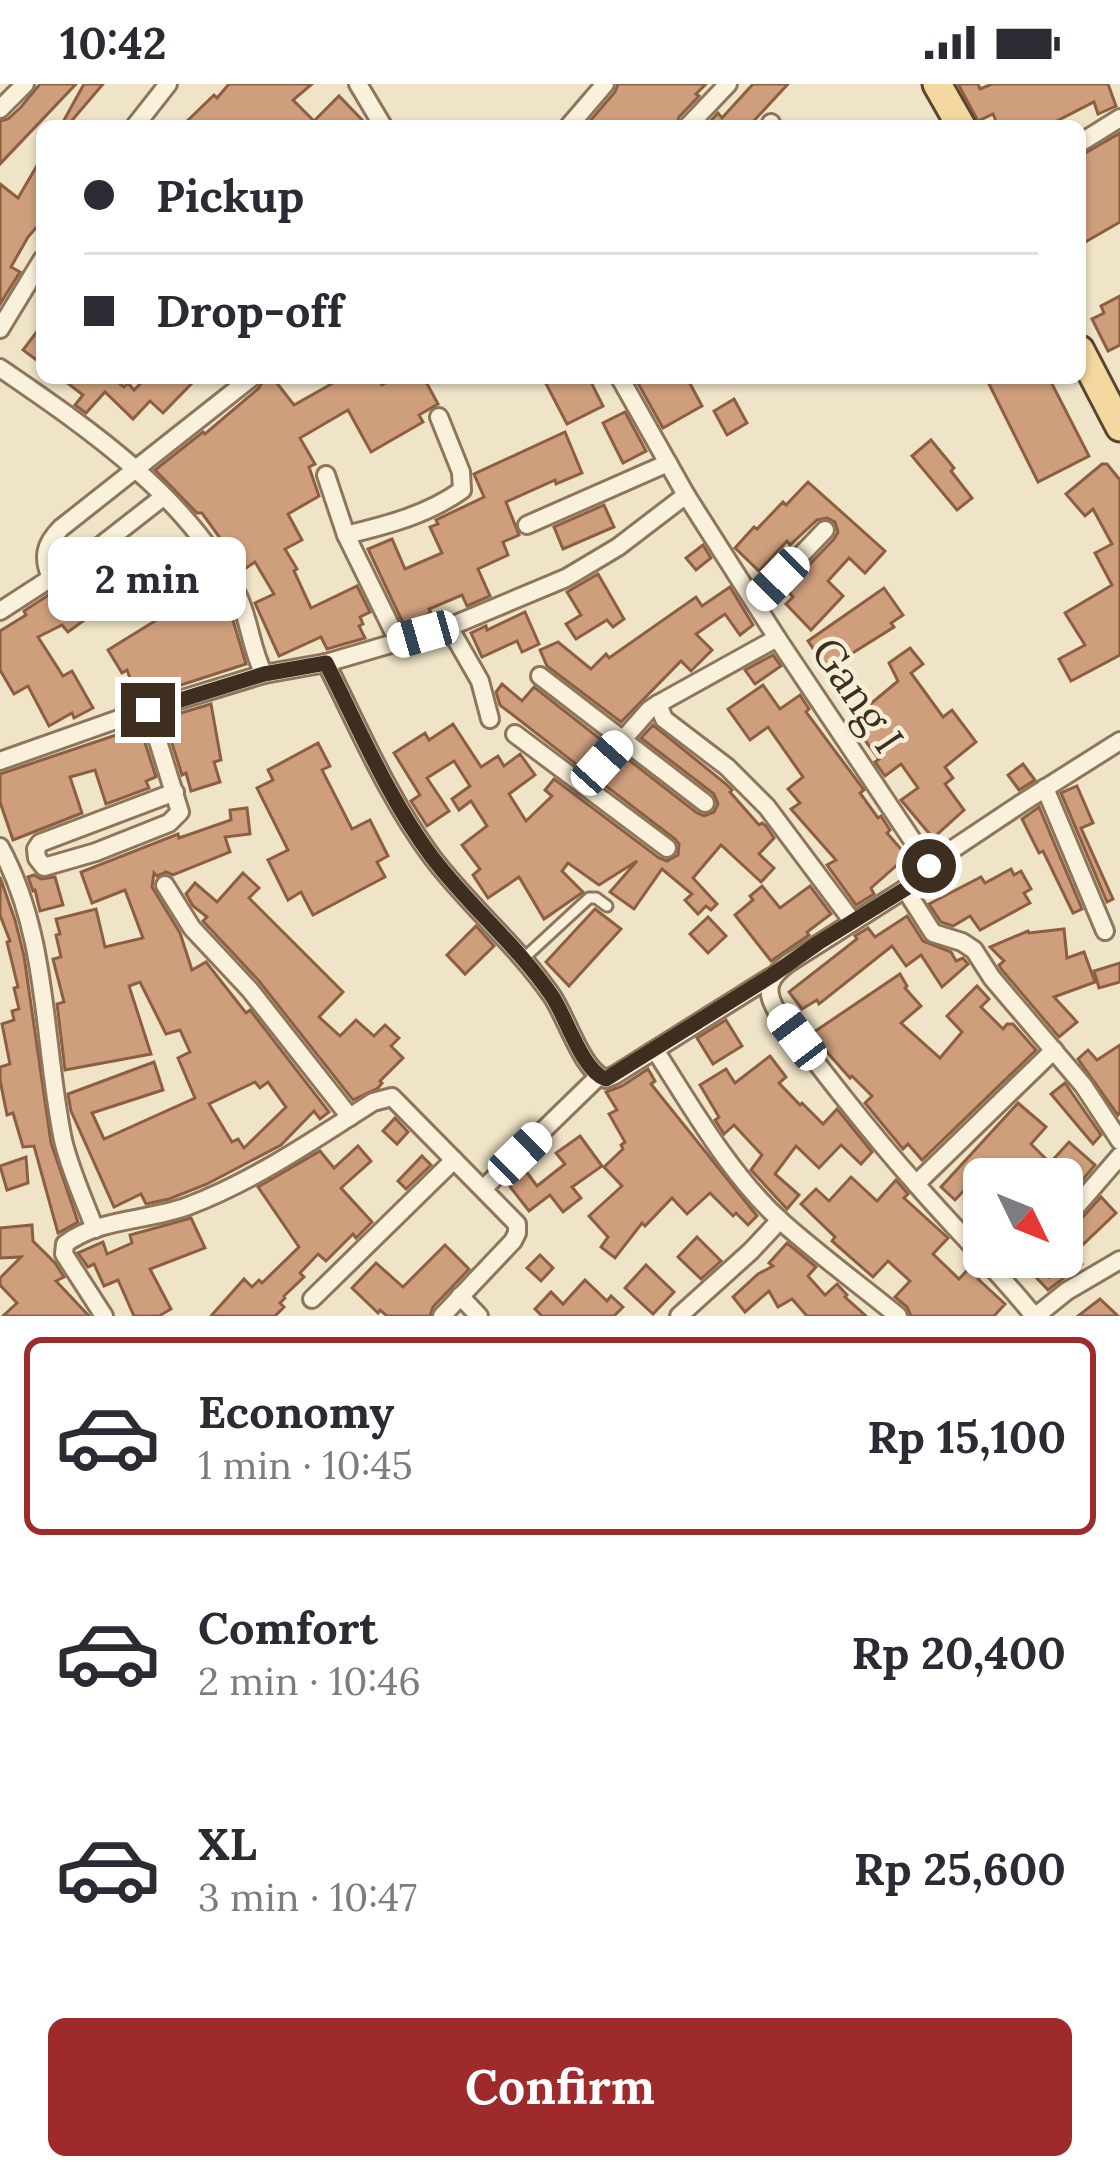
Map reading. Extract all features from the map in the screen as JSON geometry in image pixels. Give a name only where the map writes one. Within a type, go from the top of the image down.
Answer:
[{"type":"main road","points":[[937,84],[958,120]]},
{"type":"main road","points":[[1086,362],[1120,427]]},
{"type":"street","points":[[0,110],[25,84]]},
{"type":"street","points":[[140,120],[168,84]]},
{"type":"street","points":[[358,84],[379,120]]},
{"type":"street","points":[[574,120],[605,84]]},
{"type":"street","points":[[694,120],[728,84]]},
{"type":"street","points":[[1086,139],[1120,118]]},
{"type":"street","points":[[3,318],[36,269]]},
{"type":"street","points":[[0,368],[89,429],[164,497],[222,567],[240,599],[264,674]]},
{"type":"street","points":[[52,578],[45,554],[50,539],[243,384]]},
{"type":"street","name":"Gang I","points":[[623,384],[686,495],[925,870]]},
{"type":"street","points":[[346,535],[404,520],[462,490],[461,472],[439,417]]},
{"type":"street","points":[[527,525],[668,463]]},
{"type":"street","points":[[326,475],[346,535],[398,641]]},
{"type":"street","points":[[0,761],[264,674],[326,663],[449,627],[566,578],[618,548],[686,495]]},
{"type":"street","points":[[0,611],[99,547],[164,497]]},
{"type":"street","points":[[755,603],[825,530]]},
{"type":"street","points":[[449,627],[480,682],[490,719]]},
{"type":"street","points":[[583,785],[649,710],[777,638]]},
{"type":"street","points":[[326,663],[382,774],[428,850],[524,958],[556,1001],[593,1073],[606,1079],[905,889],[925,870],[1120,741]]},
{"type":"street","points":[[540,676],[704,802]]},
{"type":"street","points":[[658,704],[664,719],[727,767],[767,807],[853,922]]},
{"type":"street","points":[[148,710],[175,792],[180,812],[169,823],[96,852],[44,867],[38,858],[40,843],[175,792]]},
{"type":"street","points":[[514,734],[667,848]]},
{"type":"street","points":[[1045,788],[1105,931]]},
{"type":"street","points":[[0,847],[31,933],[64,1144],[95,1229]]},
{"type":"street","points":[[164,885],[192,928],[250,990],[350,1117]]},
{"type":"street","points":[[905,889],[933,933],[974,950],[1083,1085],[1120,1142]]},
{"type":"street","points":[[771,976],[769,998],[776,1010],[916,1184],[1035,1316],[1120,1260]]},
{"type":"street","points":[[655,1049],[700,1121],[780,1220],[898,1316]]},
{"type":"street","points":[[916,1184],[1054,1050]]},
{"type":"street","points":[[484,1188],[598,1077]]},
{"type":"street","points":[[104,1316],[64,1254],[69,1240],[186,1207],[260,1173],[374,1102],[392,1096],[514,1220],[518,1233],[442,1316]]},
{"type":"street","points":[[1083,1199],[1120,1156]]},
{"type":"street","points":[[312,1299],[454,1160]]},
{"type":"street","points":[[679,1316],[780,1220]]},
{"type":"street","points":[[460,1296],[478,1316]]},
{"type":"lane","points":[[524,958],[589,898],[607,906]]},
{"type":"building","points":[[40,84],[76,84],[42,120],[36,120],[36,126],[0,164],[0,121],[21,107]]},
{"type":"building","points":[[84,84],[103,84],[72,120],[64,120]]},
{"type":"building","points":[[229,84],[312,84],[293,100],[313,120],[188,120],[214,95],[217,98]]},
{"type":"building","points":[[618,84],[706,84],[678,120],[591,120]]},
{"type":"building","points":[[753,84],[788,84],[755,120],[712,120],[718,113],[722,118]]},
{"type":"building","points":[[958,84],[978,84],[980,89],[992,84],[1108,84],[1116,106],[1098,114],[1094,102],[1059,120],[996,120],[993,114],[977,120]]},
{"type":"building","points":[[339,96],[362,120],[315,120]]},
{"type":"building","points":[[1120,133],[1120,222],[1086,242],[1086,153]]},
{"type":"building","points":[[36,167],[36,228],[11,267],[20,272],[0,304],[0,184],[18,198]]},
{"type":"building","points":[[1120,296],[1120,345],[1108,351],[1092,319],[1104,313],[1101,306]]},
{"type":"building","points":[[36,333],[36,360],[23,350]]},
{"type":"building","points":[[69,384],[129,384],[134,390],[140,384],[191,384],[163,413],[150,401],[133,419],[105,392],[86,413],[75,405],[83,395]]},
{"type":"building","points":[[278,384],[294,405],[331,384],[427,384],[438,404],[419,415],[423,422],[371,452],[348,410],[300,438],[315,464],[309,467],[319,496],[288,514],[302,540],[285,549],[311,608],[357,586],[370,612],[360,617],[365,638],[327,649],[321,637],[279,656],[255,603],[274,594],[255,562],[243,570],[202,513],[155,470],[259,388]]},
{"type":"building","points":[[546,384],[592,384],[603,406],[567,424]]},
{"type":"building","points":[[638,384],[690,384],[702,406],[663,428]]},
{"type":"building","points":[[989,384],[1052,384],[1089,456],[1038,482]]},
{"type":"building","points":[[734,399],[747,423],[727,435],[714,411]]},
{"type":"building","points":[[625,412],[646,451],[623,463],[603,423]]},
{"type":"building","points":[[565,432],[582,473],[506,502],[519,535],[503,542],[508,555],[478,569],[490,596],[467,606],[462,595],[404,625],[368,549],[392,539],[405,569],[442,553],[430,527],[484,497],[474,474]]},
{"type":"building","points":[[931,440],[972,498],[957,510],[912,456]]},
{"type":"building","points":[[1102,464],[1120,480],[1120,655],[1071,681],[1059,659],[1085,645],[1065,613],[1112,585],[1095,553],[1112,544],[1093,509],[1085,516],[1066,494]]},
{"type":"building","points":[[808,482],[885,551],[865,573],[849,558],[828,581],[843,596],[811,630],[786,604],[793,597],[786,589],[834,539],[835,522],[817,520],[790,545],[787,541],[759,571],[735,548]]},
{"type":"building","points":[[604,505],[614,527],[563,549],[554,527]]},
{"type":"building","points":[[703,545],[711,558],[696,570],[686,558]]},
{"type":"building","points":[[143,547],[164,573],[154,580],[172,600],[218,588],[230,610],[246,664],[138,699],[127,670],[122,673],[108,650],[163,616],[145,595],[128,610],[123,604],[105,619],[98,610],[68,632],[62,625],[38,637],[63,676],[72,671],[93,708],[49,726],[28,686],[14,694],[0,670],[0,631],[70,581],[75,588],[88,578],[99,582]]},
{"type":"building","points":[[598,574],[624,619],[613,627],[607,620],[576,639],[566,624],[581,615],[567,592]]},
{"type":"building","points":[[730,587],[753,625],[740,635],[725,614],[696,634],[712,650],[691,671],[681,661],[621,722],[547,666],[540,650],[558,642],[591,669],[606,654],[609,658],[696,597],[702,606]]},
{"type":"building","points":[[884,588],[903,615],[891,623],[894,627],[827,669],[808,641]]},
{"type":"building","points":[[525,612],[539,644],[522,652],[517,641],[482,657],[471,633]]},
{"type":"building","points":[[910,648],[923,664],[911,673],[943,717],[952,710],[976,742],[945,767],[953,778],[945,784],[964,810],[933,838],[901,800],[918,788],[901,764],[885,776],[861,735],[873,725],[862,711],[898,681],[889,663]]},
{"type":"building","points":[[773,655],[781,666],[755,684],[745,670]]},
{"type":"building","points":[[502,684],[522,701],[534,687],[604,742],[581,768],[500,705],[496,692]]},
{"type":"building","points":[[763,685],[780,709],[800,695],[809,709],[806,712],[907,856],[871,888],[874,894],[856,905],[827,865],[836,860],[791,809],[800,803],[788,789],[803,777],[768,727],[750,740],[728,709]]},
{"type":"building","points":[[211,704],[221,760],[214,762],[220,782],[191,791],[164,718]]},
{"type":"building","points":[[453,724],[481,767],[498,756],[504,766],[520,754],[535,775],[509,794],[526,821],[552,796],[545,790],[554,779],[667,861],[678,855],[675,839],[602,783],[625,757],[697,813],[714,812],[718,804],[714,794],[641,738],[653,725],[726,784],[759,825],[766,826],[774,838],[759,854],[774,868],[761,882],[721,845],[693,878],[717,904],[698,914],[685,900],[692,894],[662,869],[634,909],[610,892],[637,861],[599,885],[568,863],[562,871],[583,892],[544,919],[519,877],[488,898],[473,875],[480,869],[462,845],[487,826],[471,801],[459,810],[452,799],[470,786],[454,761],[427,778],[449,811],[427,826],[411,801],[420,795],[394,753],[425,733],[429,740]]},
{"type":"building","points":[[140,727],[156,777],[146,781],[149,788],[106,804],[95,770],[70,777],[82,813],[13,840],[0,802],[0,774]]},
{"type":"building","points":[[318,743],[330,766],[322,770],[352,829],[370,820],[388,856],[377,862],[385,877],[313,915],[301,892],[288,900],[268,860],[288,850],[257,788],[273,780],[268,770]]},
{"type":"building","points":[[1023,764],[1035,780],[1019,790],[1008,775]]},
{"type":"building","points":[[1077,786],[1093,823],[1081,828],[1113,899],[1107,902],[1061,793]]},
{"type":"building","points":[[1039,807],[1082,909],[1073,913],[1022,819]]},
{"type":"building","points":[[247,808],[250,834],[225,837],[230,852],[173,875],[154,873],[152,887],[180,933],[192,970],[206,962],[329,1112],[320,1119],[314,1111],[281,1145],[207,1184],[146,1204],[141,1194],[114,1207],[71,1111],[68,1094],[154,1062],[163,1090],[92,1113],[104,1139],[195,1098],[178,1058],[190,1052],[180,1030],[166,1034],[140,982],[129,986],[151,1054],[65,1070],[57,1004],[64,1002],[53,959],[61,957],[56,919],[96,909],[105,947],[143,938],[125,890],[92,903],[81,872],[178,834],[179,838],[231,820],[230,810]],"holes":[[[255,1082],[260,1088],[268,1082],[286,1107],[244,1148],[238,1139],[232,1142],[209,1104]]]},
{"type":"building","points":[[1011,869],[1014,875],[1021,871],[1031,889],[1024,893],[1030,903],[980,930],[970,916],[953,926],[941,922],[929,904],[981,877],[985,883]]},
{"type":"building","points":[[243,873],[259,888],[249,898],[343,992],[319,1017],[340,1036],[356,1020],[374,1036],[385,1025],[399,1038],[391,1046],[403,1058],[378,1088],[353,1100],[259,981],[203,921],[207,917],[186,894],[195,883],[217,902]]},
{"type":"building","points":[[0,877],[24,956],[51,1143],[78,1222],[58,1233],[34,1146],[23,1147],[13,1113],[7,1115],[0,1080],[0,1067],[10,1064],[2,1024],[14,1020],[12,1011],[19,1009],[10,941],[0,915]]},
{"type":"building","points":[[28,877],[55,877],[63,905],[40,911]]},
{"type":"building","points":[[762,886],[780,908],[810,886],[831,914],[771,961],[735,915]]},
{"type":"building","points":[[595,909],[621,929],[569,986],[546,962]]},
{"type":"building","points":[[907,916],[923,941],[968,964],[942,987],[921,955],[906,966],[892,946],[819,1004],[817,1000],[802,1009],[789,992],[855,936],[868,928],[875,937]]},
{"type":"building","points":[[708,917],[726,936],[708,953],[690,934]]},
{"type":"building","points":[[476,926],[494,946],[465,974],[447,955]]},
{"type":"building","points":[[1064,929],[1067,958],[1084,952],[1095,982],[1054,997],[1077,1022],[1059,1037],[1002,970],[999,965],[1004,961],[990,947],[1028,931]]},
{"type":"building","points":[[1120,963],[1120,982],[1099,988],[1094,971]]},
{"type":"building","points":[[900,974],[921,1006],[901,1023],[940,1058],[962,1032],[947,1016],[977,986],[989,999],[981,1007],[1003,1029],[1013,1024],[1036,1050],[922,1160],[908,1144],[903,1149],[865,1103],[872,1096],[811,1034]]},
{"type":"building","points":[[726,1020],[742,1046],[713,1064],[697,1038]]},
{"type":"building","points":[[1120,1045],[1118,1115],[1078,1059],[1088,1050],[1097,1060]]},
{"type":"building","points":[[770,1056],[786,1077],[779,1083],[800,1105],[823,1124],[837,1109],[872,1152],[861,1164],[841,1145],[819,1168],[796,1146],[775,1174],[799,1195],[787,1209],[751,1170],[762,1155],[734,1125],[724,1134],[700,1085],[726,1069],[735,1083]]},
{"type":"building","points":[[648,1069],[655,1081],[651,1084],[757,1216],[748,1225],[710,1193],[687,1214],[672,1198],[645,1226],[642,1223],[615,1258],[601,1247],[608,1237],[589,1216],[622,1186],[604,1167],[625,1142],[609,1114],[617,1110],[606,1092]]},
{"type":"building","points":[[1065,1083],[1101,1135],[1093,1144],[1051,1094]]},
{"type":"building","points":[[1018,1103],[1046,1127],[1031,1144],[1045,1158],[968,1158]]},
{"type":"building","points":[[395,1118],[408,1132],[397,1144],[383,1131]]},
{"type":"building","points":[[580,1136],[602,1166],[572,1187],[581,1198],[563,1212],[550,1195],[529,1211],[508,1184],[525,1170],[537,1186],[565,1164],[556,1153]]},
{"type":"building","points":[[1069,1142],[1095,1165],[1083,1179],[1083,1158],[1055,1158]]},
{"type":"building","points":[[358,1146],[371,1161],[341,1188],[372,1222],[326,1261],[318,1254],[284,1296],[280,1303],[284,1307],[275,1316],[211,1316],[244,1279],[252,1287],[259,1280],[262,1283],[299,1247],[258,1187],[320,1151],[334,1168]]},
{"type":"building","points":[[422,1156],[431,1165],[406,1189],[398,1181]]},
{"type":"building","points":[[26,1157],[28,1183],[7,1190],[0,1166]]},
{"type":"building","points":[[963,1163],[963,1192],[955,1200],[941,1187]]},
{"type":"building","points":[[851,1177],[877,1201],[896,1180],[908,1194],[904,1198],[948,1238],[933,1254],[959,1279],[963,1275],[979,1278],[1005,1304],[994,1316],[911,1316],[895,1297],[910,1281],[888,1261],[873,1277],[832,1241],[835,1237],[801,1204],[816,1189],[829,1201]]},
{"type":"building","points":[[1101,1197],[1116,1213],[1083,1245],[1083,1217]]},
{"type":"building","points":[[191,1218],[205,1248],[150,1269],[171,1309],[159,1316],[134,1316],[118,1280],[104,1286],[94,1264],[88,1267],[78,1253],[103,1242],[107,1254],[132,1243],[130,1235]]},
{"type":"building","points":[[32,1225],[33,1241],[64,1277],[56,1281],[89,1316],[3,1316],[17,1303],[0,1285],[0,1278],[21,1257],[0,1258],[0,1228]]},
{"type":"building","points":[[697,1237],[721,1261],[701,1279],[678,1257]]},
{"type":"building","points":[[787,1243],[816,1267],[808,1276],[825,1295],[837,1284],[866,1316],[807,1316],[792,1299],[778,1307],[769,1291],[745,1312],[733,1297],[773,1266],[769,1263]]},
{"type":"building","points":[[445,1245],[469,1269],[430,1316],[378,1313],[352,1288],[376,1263],[403,1287]]},
{"type":"building","points":[[540,1255],[553,1268],[541,1281],[527,1268]]},
{"type":"building","points":[[646,1265],[674,1292],[653,1314],[625,1288]]},
{"type":"building","points":[[1037,1278],[1064,1278],[1048,1290]]},
{"type":"building","points":[[585,1280],[607,1301],[611,1296],[623,1307],[614,1316],[542,1316],[535,1309],[551,1292],[563,1304]]},
{"type":"building","points":[[1100,1299],[1118,1316],[1078,1316]]},
{"type":"route","points":[[148,710],[264,674],[326,663],[382,774],[434,860],[524,958],[556,1001],[593,1073],[606,1079],[905,889],[929,866]]}]
